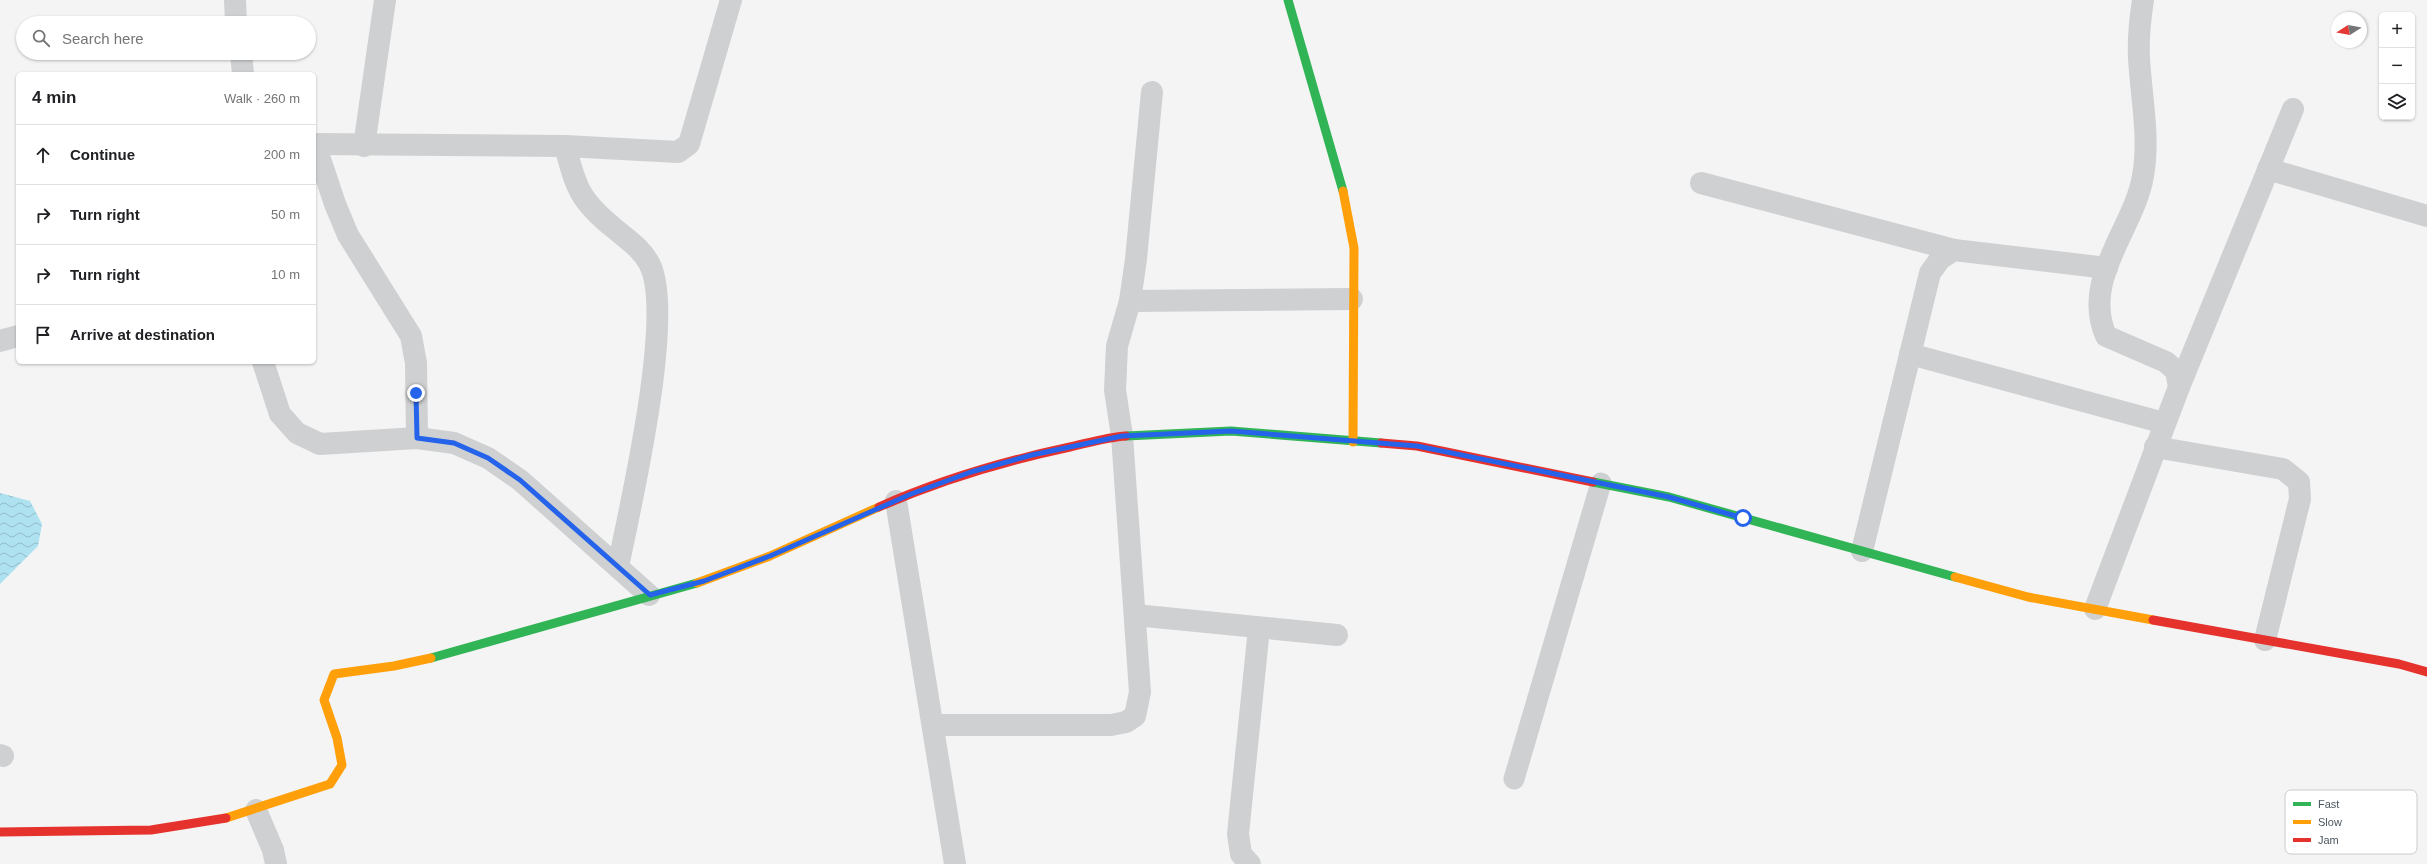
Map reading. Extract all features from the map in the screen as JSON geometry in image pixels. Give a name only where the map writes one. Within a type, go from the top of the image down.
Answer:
[{"type":"street","points":[[235,0],[236,16]]},
{"type":"street","points":[[364,146],[385,0]]},
{"type":"street","points":[[316,144],[364,146],[565,146],[678,152],[689,144],[731,0]]},
{"type":"street","points":[[1288,0],[1300,48],[1333,154],[1346,204],[1354,248],[1352,299],[1353,442]]},
{"type":"street","points":[[2142,0],[2139,57],[2145,153],[2143,176],[2137,198],[2107,268],[2098,296],[2100,323],[2106,336],[2166,362],[2176,371],[2179,387]]},
{"type":"street","points":[[242,60],[243,72]]},
{"type":"street","points":[[933,725],[1111,725],[1126,722],[1136,716],[1140,692],[1122,436],[1115,390],[1117,346],[1130,301],[1152,92]]},
{"type":"street","points":[[2095,609],[2164,423],[2294,109]]},
{"type":"street","points":[[565,146],[575,184],[588,206],[640,249],[650,263],[655,280],[658,306],[656,336],[645,428],[618,567]]},
{"type":"street","points":[[316,147],[335,204],[348,235],[412,336],[416,363],[417,438]]},
{"type":"street","points":[[2268,169],[2427,216]]},
{"type":"street","points":[[1701,183],[1954,250],[2107,268]]},
{"type":"street","points":[[1862,551],[1930,273],[1940,260],[1954,250]]},
{"type":"street","points":[[1130,301],[1352,299]]},
{"type":"street","points":[[0,340],[16,336]]},
{"type":"street","points":[[1910,354],[2164,423]]},
{"type":"street","points":[[264,364],[280,414],[297,433],[320,444],[417,438],[454,443],[488,458],[520,480],[650,595]]},
{"type":"street","points":[[0,832],[150,830],[259,818],[330,784],[342,765],[337,738],[324,700],[334,674],[359,669],[394,666],[461,651],[650,595],[704,581],[770,556],[896,500],[971,472],[1032,455],[1122,436],[1231,431],[1417,446],[1669,497],[2028,597],[2399,664],[2427,672]]},
{"type":"street","points":[[2155,447],[2283,469],[2299,482],[2300,499],[2265,640]]},
{"type":"street","points":[[896,500],[955,864]]},
{"type":"street","points":[[1135,615],[1337,635]]},
{"type":"street","points":[[1250,864],[1242,854],[1238,834],[1259,628]]},
{"type":"street","points":[[259,818],[274,857]]},
{"type":"lane","points":[[1514,779],[1601,483]]},
{"type":"water","points":[[0,493],[30,501],[42,524],[38,546],[0,584]]},
{"type":"traffic: fast","points":[[1288,0],[1343,191]]},
{"type":"traffic: fast","points":[[1126,436],[1231,431],[1381,443]]},
{"type":"traffic: fast","points":[[1593,482],[1669,497],[1955,577]]},
{"type":"traffic: fast","points":[[431,658],[697,583]]},
{"type":"traffic: slow","points":[[1343,191],[1354,248],[1353,442]]},
{"type":"traffic: slow","points":[[697,583],[770,556],[879,507]]},
{"type":"traffic: slow","points":[[1955,577],[2028,597],[2153,620]]},
{"type":"traffic: slow","points":[[226,818],[330,784],[342,765],[337,738],[324,700],[334,674],[394,666],[431,658]]},
{"type":"traffic: jam","points":[[879,507],[925,488],[997,465],[1098,440],[1126,436]]},
{"type":"traffic: jam","points":[[1381,443],[1417,446],[1593,482]]},
{"type":"traffic: jam","points":[[2153,620],[2399,664],[2427,672]]},
{"type":"traffic: jam","points":[[0,832],[151,830],[226,818]]},
{"type":"route","points":[[416,393],[417,438],[454,443],[488,458],[520,480],[650,595],[704,581],[770,556],[911,494],[971,472],[1032,455],[1122,436],[1231,431],[1417,446],[1669,497],[1743,518]]}]
